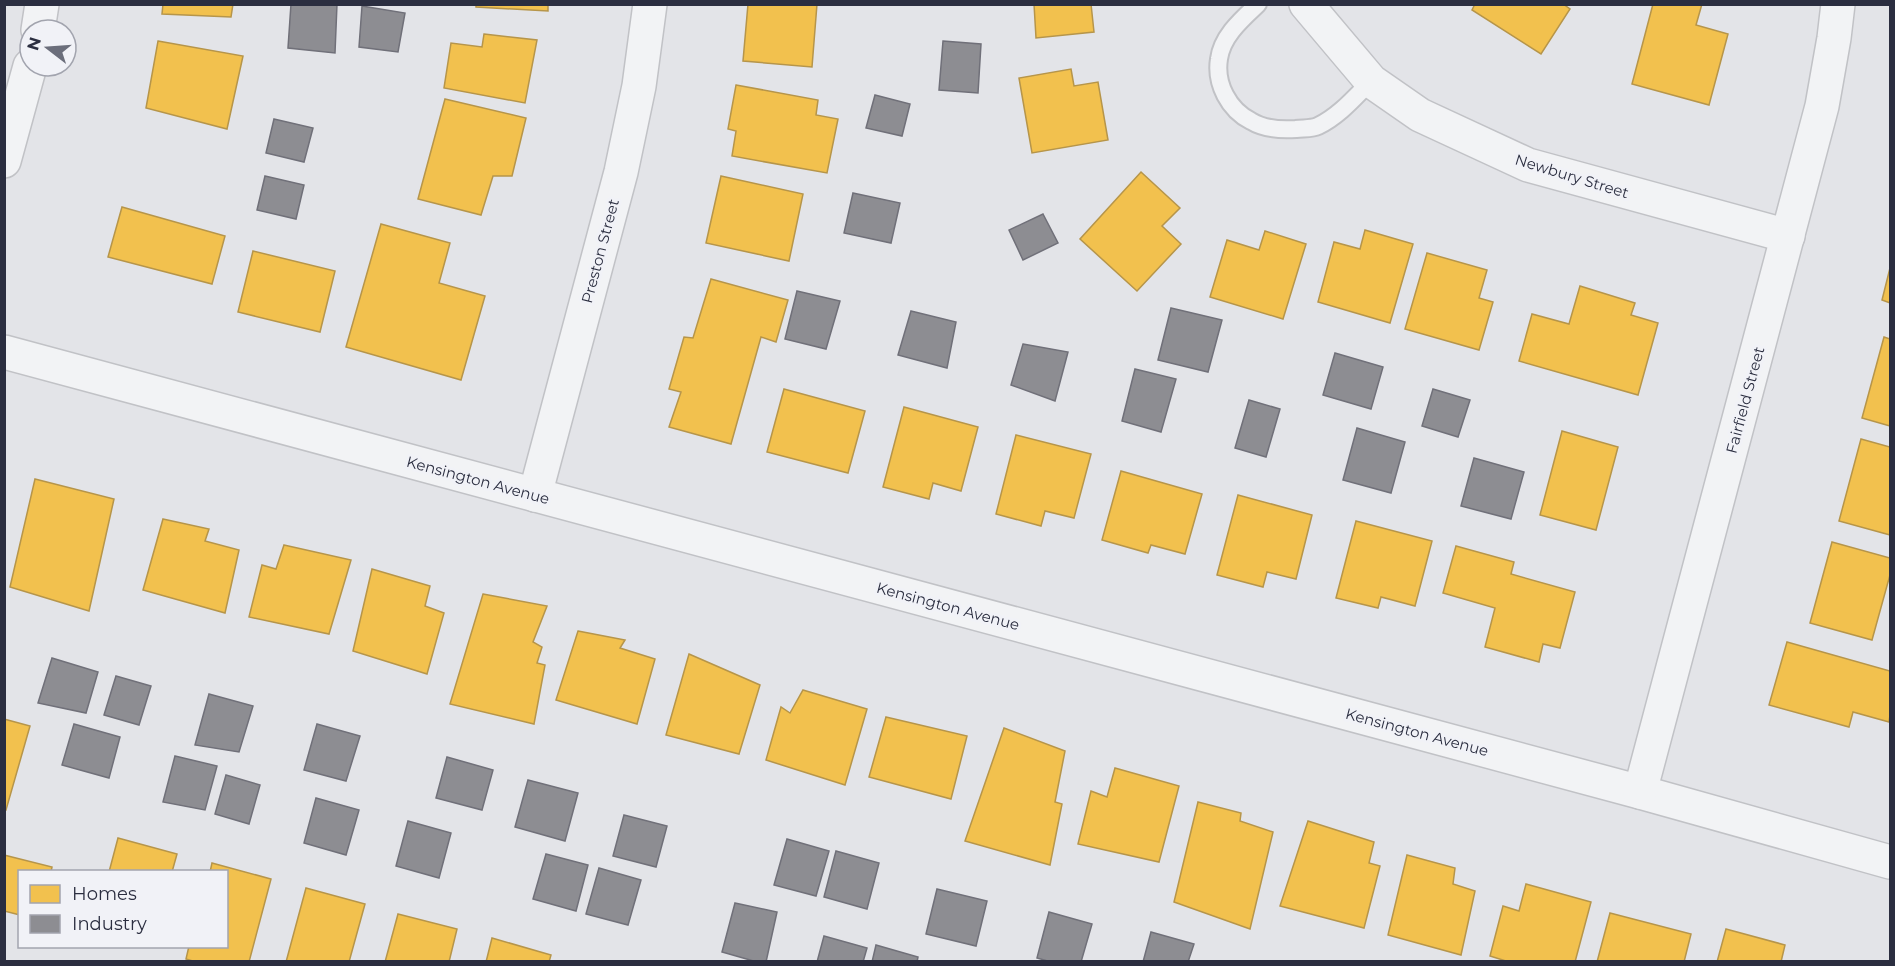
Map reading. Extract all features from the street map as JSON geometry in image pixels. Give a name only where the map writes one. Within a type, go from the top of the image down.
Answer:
[{"type":"street","name":"Preston Street","points":[[535,495],[621,172],[639,86],[650,4]]},
{"type":"street","name":"Newbury Street","points":[[1306,4],[1371,81],[1420,115],[1528,165],[1788,236]]},
{"type":"street","name":"Fairfield Street","points":[[1640,792],[1822,106],[1838,4]]},
{"type":"street","points":[[4,160],[27,78]]},
{"type":"street","name":"Kensington Avenue","points":[[4,352],[1640,792],[1890,862]]},
{"type":"lane","points":[[1258,4],[1241,20],[1224,42],[1218,60],[1221,87],[1233,108],[1251,122],[1280,130],[1317,127],[1342,110],[1371,81]]},
{"type":"building: Homes","points":[[163,4],[233,4],[231,17],[162,14]]},
{"type":"building: Homes","points":[[476,4],[548,4],[548,11],[476,7]]},
{"type":"building: Homes","points":[[748,4],[817,4],[812,67],[743,61]]},
{"type":"building: Homes","points":[[1034,4],[1091,4],[1094,32],[1036,38]]},
{"type":"building: Homes","points":[[1475,4],[1563,4],[1570,9],[1541,54],[1472,10]]},
{"type":"building: Homes","points":[[1653,4],[1702,4],[1696,25],[1728,34],[1709,105],[1632,84]]},
{"type":"building: Homes","points":[[484,34],[537,40],[525,103],[444,88],[451,43],[482,47]]},
{"type":"building: Homes","points":[[158,41],[243,56],[227,129],[146,108]]},
{"type":"building: Homes","points":[[1071,69],[1074,86],[1098,82],[1108,140],[1032,153],[1019,78]]},
{"type":"building: Homes","points":[[736,85],[818,100],[816,115],[838,119],[827,173],[732,156],[736,131],[728,129]]},
{"type":"building: Homes","points":[[445,99],[526,118],[512,176],[493,176],[481,215],[418,199]]},
{"type":"building: Homes","points":[[1141,172],[1180,208],[1162,226],[1181,244],[1137,291],[1080,239]]},
{"type":"building: Homes","points":[[721,176],[803,194],[789,261],[706,243]]},
{"type":"building: Homes","points":[[122,207],[225,236],[212,284],[108,257]]},
{"type":"building: Homes","points":[[381,224],[450,243],[439,283],[485,296],[461,380],[346,347]]},
{"type":"building: Homes","points":[[1365,230],[1413,244],[1390,323],[1318,302],[1334,242],[1360,249]]},
{"type":"building: Homes","points":[[1265,231],[1306,244],[1283,319],[1210,297],[1227,240],[1259,250]]},
{"type":"building: Homes","points":[[253,251],[335,271],[320,332],[238,312]]},
{"type":"building: Homes","points":[[1427,253],[1487,270],[1479,298],[1493,302],[1479,350],[1405,329]]},
{"type":"building: Homes","points":[[1890,268],[1890,303],[1882,300]]},
{"type":"building: Homes","points":[[711,279],[788,300],[776,342],[761,337],[731,444],[669,427],[681,392],[669,389],[684,337],[693,338]]},
{"type":"building: Homes","points":[[1580,286],[1635,303],[1631,315],[1658,323],[1638,395],[1519,361],[1532,314],[1569,324]]},
{"type":"building: Homes","points":[[1884,337],[1890,339],[1890,426],[1862,418]]},
{"type":"building: Homes","points":[[784,389],[865,411],[848,473],[767,452]]},
{"type":"building: Homes","points":[[904,407],[978,427],[961,491],[933,483],[929,499],[883,487]]},
{"type":"building: Homes","points":[[1562,431],[1618,447],[1596,530],[1540,515]]},
{"type":"building: Homes","points":[[1016,435],[1091,454],[1074,518],[1045,511],[1041,526],[996,514]]},
{"type":"building: Homes","points":[[1861,439],[1890,447],[1890,535],[1839,521]]},
{"type":"building: Homes","points":[[1121,471],[1202,494],[1185,554],[1151,545],[1148,553],[1102,540]]},
{"type":"building: Homes","points":[[35,479],[114,499],[89,611],[10,587]]},
{"type":"building: Homes","points":[[1238,495],[1312,515],[1296,579],[1267,572],[1263,587],[1217,575]]},
{"type":"building: Homes","points":[[163,519],[209,529],[205,541],[239,550],[225,613],[143,590]]},
{"type":"building: Homes","points":[[1356,521],[1432,541],[1415,606],[1381,597],[1378,608],[1336,598]]},
{"type":"building: Homes","points":[[1832,542],[1890,558],[1890,575],[1872,640],[1810,623]]},
{"type":"building: Homes","points":[[284,545],[351,560],[329,634],[249,617],[262,565],[276,569]]},
{"type":"building: Homes","points":[[1456,546],[1514,562],[1511,574],[1575,592],[1560,648],[1543,644],[1539,662],[1485,647],[1495,608],[1443,593]]},
{"type":"building: Homes","points":[[372,569],[430,586],[425,606],[444,613],[427,674],[353,651]]},
{"type":"building: Homes","points":[[483,594],[547,606],[533,642],[542,647],[537,663],[545,665],[534,724],[450,704]]},
{"type":"building: Homes","points":[[578,631],[625,640],[620,648],[655,659],[637,724],[556,700]]},
{"type":"building: Homes","points":[[1787,642],[1890,671],[1889,722],[1853,712],[1849,727],[1769,705]]},
{"type":"building: Homes","points":[[689,654],[760,685],[739,754],[666,735]]},
{"type":"building: Homes","points":[[803,690],[867,709],[845,785],[766,760],[781,707],[790,713]]},
{"type":"building: Homes","points":[[886,717],[967,736],[951,799],[869,777]]},
{"type":"building: Homes","points":[[4,719],[30,726],[6,810],[4,809]]},
{"type":"building: Homes","points":[[1004,728],[1065,751],[1055,802],[1062,804],[1050,865],[965,841]]},
{"type":"building: Homes","points":[[1115,768],[1179,786],[1159,862],[1078,844],[1091,791],[1107,797]]},
{"type":"building: Homes","points":[[1198,802],[1241,813],[1240,821],[1273,832],[1250,929],[1174,902]]},
{"type":"building: Homes","points":[[1308,821],[1374,842],[1369,863],[1380,866],[1364,928],[1280,906]]},
{"type":"building: Homes","points":[[118,838],[177,854],[173,870],[110,870]]},
{"type":"building: Homes","points":[[4,855],[52,867],[51,870],[18,870],[18,914],[4,911]]},
{"type":"building: Homes","points":[[1407,855],[1455,868],[1453,884],[1475,891],[1461,955],[1388,935]]},
{"type":"building: Homes","points":[[212,863],[271,879],[249,962],[196,962],[186,959],[189,948],[228,948],[228,870],[210,870]]},
{"type":"building: Homes","points":[[1526,884],[1591,902],[1575,962],[1509,962],[1490,956],[1503,906],[1519,911]]},
{"type":"building: Homes","points":[[306,888],[365,904],[349,962],[286,962]]},
{"type":"building: Homes","points":[[1610,913],[1691,934],[1684,962],[1597,962]]},
{"type":"building: Homes","points":[[398,914],[457,929],[449,962],[385,962]]},
{"type":"building: Homes","points":[[1726,929],[1785,945],[1781,962],[1717,962]]},
{"type":"building: Homes","points":[[492,938],[551,955],[549,962],[486,962]]},
{"type":"building: Industry","points":[[291,4],[337,4],[335,53],[288,48]]},
{"type":"building: Industry","points":[[362,6],[405,13],[398,52],[359,47]]},
{"type":"building: Industry","points":[[943,41],[981,44],[978,93],[939,90]]},
{"type":"building: Industry","points":[[875,95],[910,104],[902,136],[866,128]]},
{"type":"building: Industry","points":[[274,119],[313,128],[304,162],[266,153]]},
{"type":"building: Industry","points":[[265,176],[304,185],[296,219],[257,210]]},
{"type":"building: Industry","points":[[853,193],[900,203],[891,243],[844,233]]},
{"type":"building: Industry","points":[[1043,214],[1058,243],[1023,260],[1009,230]]},
{"type":"building: Industry","points":[[797,291],[840,301],[826,349],[785,339]]},
{"type":"building: Industry","points":[[1171,308],[1222,320],[1208,372],[1158,360]]},
{"type":"building: Industry","points":[[911,311],[956,322],[947,368],[898,355]]},
{"type":"building: Industry","points":[[1023,344],[1068,352],[1055,401],[1011,385]]},
{"type":"building: Industry","points":[[1335,353],[1383,367],[1371,409],[1323,395]]},
{"type":"building: Industry","points":[[1135,369],[1176,379],[1161,432],[1122,421]]},
{"type":"building: Industry","points":[[1433,389],[1470,400],[1458,437],[1422,426]]},
{"type":"building: Industry","points":[[1249,400],[1280,409],[1266,457],[1235,448]]},
{"type":"building: Industry","points":[[1357,428],[1405,442],[1391,493],[1343,480]]},
{"type":"building: Industry","points":[[1474,458],[1524,472],[1511,519],[1461,506]]},
{"type":"building: Industry","points":[[52,658],[98,672],[86,713],[38,703]]},
{"type":"building: Industry","points":[[116,676],[151,686],[139,725],[104,715]]},
{"type":"building: Industry","points":[[209,694],[253,706],[239,752],[195,745]]},
{"type":"building: Industry","points":[[74,724],[120,737],[109,778],[62,765]]},
{"type":"building: Industry","points":[[317,724],[360,736],[346,781],[304,770]]},
{"type":"building: Industry","points":[[175,756],[217,766],[205,810],[163,802]]},
{"type":"building: Industry","points":[[447,757],[493,770],[482,810],[436,798]]},
{"type":"building: Industry","points":[[226,775],[260,785],[249,824],[215,814]]},
{"type":"building: Industry","points":[[528,780],[578,793],[565,841],[515,827]]},
{"type":"building: Industry","points":[[316,798],[359,810],[346,855],[304,843]]},
{"type":"building: Industry","points":[[624,815],[667,826],[656,867],[613,856]]},
{"type":"building: Industry","points":[[408,821],[451,833],[439,878],[396,866]]},
{"type":"building: Industry","points":[[787,839],[829,851],[816,896],[774,885]]},
{"type":"building: Industry","points":[[836,851],[879,863],[867,909],[824,897]]},
{"type":"building: Industry","points":[[546,854],[588,865],[576,911],[533,899]]},
{"type":"building: Industry","points":[[599,868],[641,880],[628,925],[586,914]]},
{"type":"building: Industry","points":[[937,889],[987,901],[976,946],[926,934]]},
{"type":"building: Industry","points":[[735,903],[777,912],[766,962],[757,962],[722,952]]},
{"type":"building: Industry","points":[[1049,912],[1092,924],[1081,962],[1051,962],[1037,958]]},
{"type":"building: Industry","points":[[1151,932],[1194,944],[1188,962],[1143,962]]},
{"type":"building: Industry","points":[[824,936],[867,948],[863,962],[817,962]]},
{"type":"building: Industry","points":[[876,945],[918,957],[917,962],[872,962]]}]
